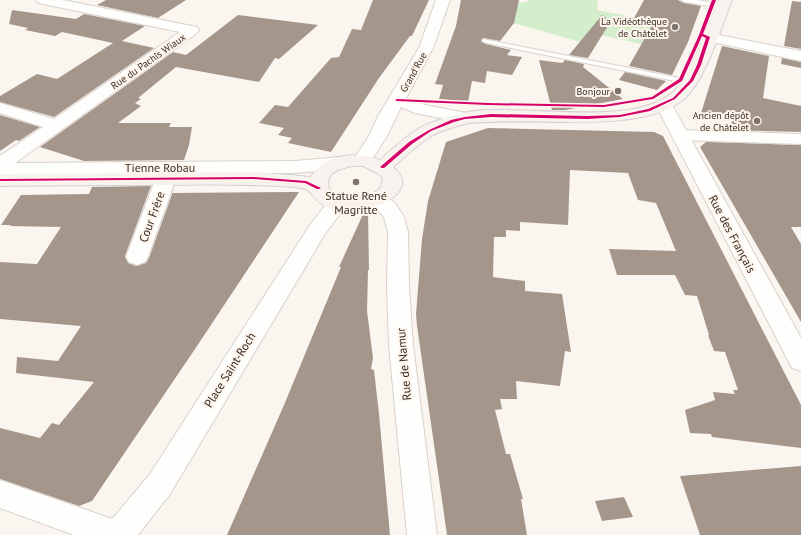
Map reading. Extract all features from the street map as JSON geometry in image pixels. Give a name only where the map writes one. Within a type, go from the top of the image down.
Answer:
[{"type":"main road","points":[[382,167],[422,134],[442,125],[465,118],[513,115],[604,117],[642,112],[664,105],[678,95],[690,82],[723,3]]},
{"type":"main road","points":[[362,160],[382,167],[389,173],[392,180],[391,187],[386,194],[378,200],[355,206],[328,195],[319,180],[323,173],[330,167],[340,163],[362,160]]},
{"type":"main road","name":"Tienne Robau","points":[[0,180],[166,178],[291,180],[306,182],[328,195]]},
{"type":"street","name":"Rue du Pachîs Wiaux","points":[[0,164],[57,126],[192,30],[43,0]]},
{"type":"street","name":"Grand'Rue","points":[[362,160],[378,136],[387,116],[426,48],[443,0]]},
{"type":"street","points":[[708,37],[801,56]]},
{"type":"street","points":[[397,100],[421,109],[465,118]]},
{"type":"street","name":"Rue des Français","points":[[664,105],[801,362]]},
{"type":"street","points":[[0,108],[57,126]]},
{"type":"street","points":[[680,135],[801,139]]},
{"type":"street","name":"Tienne Robau","points":[[0,168],[295,167],[340,163]]},
{"type":"street","name":"Cour Frère","points":[[137,257],[166,178]]},
{"type":"street","name":"Place Saint-Roch","points":[[118,535],[160,484],[316,230],[328,195]]},
{"type":"street","name":"Rue de Namur","points":[[378,200],[388,208],[394,218],[398,232],[398,288],[401,346],[422,535]]},
{"type":"street","points":[[0,494],[118,535]]},
{"type":"lane","points":[[684,0],[723,3]]},
{"type":"lane","points":[[486,40],[690,82]]},
{"type":"green space","points":[[528,0],[598,0],[597,10],[667,24],[682,53],[591,33],[584,43],[499,19],[514,3],[527,2]]},
{"type":"building","points":[[106,0],[186,0],[158,18],[97,5]]},
{"type":"building","points":[[373,0],[429,0],[412,36],[410,36],[379,78],[331,152],[288,143],[292,138],[278,135],[284,128],[259,123],[275,105],[288,107],[331,58],[339,57],[352,29],[361,30]]},
{"type":"building","points":[[461,0],[519,0],[514,23],[500,41],[483,38],[481,41],[486,44],[511,50],[507,55],[522,57],[512,75],[487,71],[485,83],[472,81],[468,102],[439,99],[443,85],[435,84],[456,26]]},
{"type":"building","points":[[644,0],[678,0],[684,3],[701,6],[688,42],[672,75],[629,66],[654,22],[634,18]]},
{"type":"building","points":[[792,1],[801,2],[801,49],[784,46]]},
{"type":"building","points":[[12,10],[76,19],[84,14],[145,26],[122,41],[154,48],[54,117],[0,102],[0,96],[37,74],[57,79],[113,43],[62,32],[55,36],[25,30],[28,28],[9,24]]},
{"type":"building","points":[[238,15],[318,25],[279,59],[275,58],[259,82],[176,67],[138,98],[141,99],[135,103],[141,106],[118,123],[171,123],[169,127],[192,127],[189,145],[184,160],[84,161],[40,147],[173,52],[186,55]]},
{"type":"building","points":[[602,15],[611,21],[588,58],[569,55]]},
{"type":"building","points":[[722,46],[769,56],[763,98],[801,106],[801,132],[722,130],[740,115],[701,113]]},
{"type":"building","points":[[782,58],[801,62],[801,68],[781,64]]},
{"type":"building","points":[[539,60],[562,63],[565,60],[584,64],[583,67],[623,99],[565,110],[552,110]]},
{"type":"building","points":[[625,72],[666,81],[657,90],[619,80]]},
{"type":"building","points":[[0,115],[40,127],[19,141],[16,140],[0,151]]},
{"type":"building","points":[[488,128],[654,132],[663,136],[801,405],[801,448],[712,437],[711,434],[690,433],[685,410],[715,400],[713,392],[735,394],[733,390],[738,390],[725,352],[714,351],[697,296],[685,295],[675,275],[617,275],[609,249],[676,251],[656,203],[638,200],[628,173],[570,170],[568,225],[520,222],[520,231],[506,230],[506,237],[494,237],[493,277],[525,281],[525,291],[562,294],[571,352],[565,351],[560,386],[516,381],[517,399],[500,399],[502,409],[495,410],[506,454],[510,454],[523,499],[521,499],[527,535],[447,535],[417,326],[416,314],[422,239],[428,201],[446,142]]},
{"type":"building","points":[[706,142],[801,145],[801,227],[791,227],[801,244],[801,322],[700,147]]},
{"type":"building","points":[[151,186],[125,256],[128,263],[136,266],[146,263],[149,258],[172,193],[299,192],[92,501],[79,506],[0,479],[0,428],[40,438],[52,423],[59,425],[94,382],[16,373],[17,357],[58,361],[81,326],[0,319],[0,262],[37,264],[61,227],[1,225],[21,195],[89,194],[92,187]]},
{"type":"building","points":[[368,211],[369,270],[367,311],[373,358],[371,369],[374,370],[390,535],[227,535],[284,405],[341,267],[339,267],[364,212]]},
{"type":"building","points":[[801,466],[801,535],[700,535],[680,476]]},
{"type":"building","points":[[624,497],[633,517],[602,521],[595,501]]},
{"type":"cycle path","points":[[397,100],[488,104],[604,106],[653,98],[681,80],[701,35],[714,0]]},
{"type":"cycle path","points":[[382,167],[420,136],[441,125],[465,118],[491,115],[554,117],[620,116],[649,110],[674,99],[692,80],[699,65],[708,37],[701,35]]},
{"type":"cycle path","points":[[0,180],[253,178],[306,182],[319,188]]},
{"type":"place","name":"La Vidéothèque de Châtelet","points":[[675,27]]},
{"type":"place","name":"Bonjour","points":[[618,91]]},
{"type":"place","name":"Ancien dépôt de Châtelet","points":[[757,121]]},
{"type":"place","name":"Statue René Magritte","points":[[356,182]]}]
